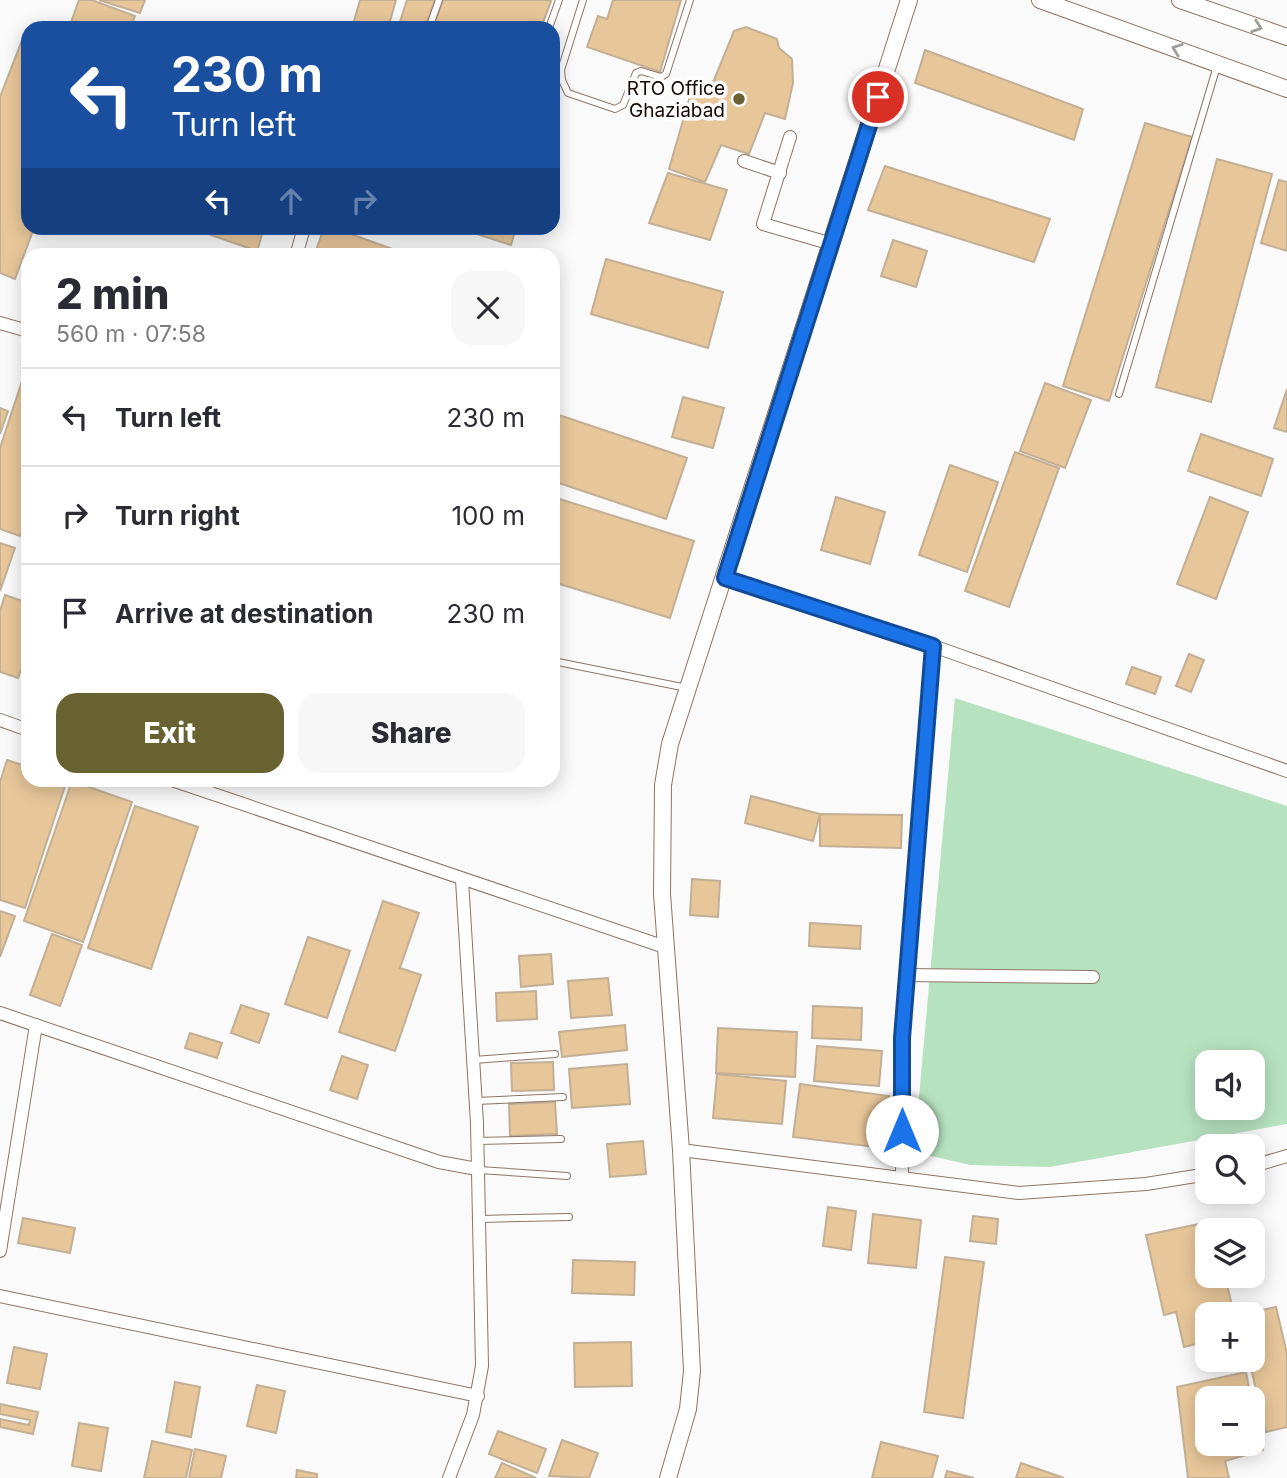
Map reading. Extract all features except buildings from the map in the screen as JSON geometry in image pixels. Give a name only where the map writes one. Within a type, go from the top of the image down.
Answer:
[{"type":"street","points":[[668,1478],[688,1409],[692,1379],[681,1150],[665,947],[661,823],[663,785],[670,744],[909,0]]},
{"type":"street","points":[[1040,0],[1287,89]]},
{"type":"street","points":[[1180,0],[1287,37]]},
{"type":"street","points":[[790,137],[763,224],[832,244]]},
{"type":"street","points":[[744,161],[780,173]]},
{"type":"street","points":[[0,323],[21,329]]},
{"type":"street","points":[[725,578],[933,646],[1287,771]]},
{"type":"street","points":[[902,1178],[902,1038],[933,646]]},
{"type":"street","points":[[0,720],[21,728]]},
{"type":"street","points":[[192,787],[665,947]]},
{"type":"street","points":[[449,1478],[478,1396],[482,1366],[476,1101],[462,880]]},
{"type":"street","points":[[907,975],[1093,977]]},
{"type":"street","points":[[0,1013],[439,1162],[477,1170]]},
{"type":"street","points":[[0,1251],[36,1025]]},
{"type":"street","points":[[681,1150],[1019,1193],[1146,1184],[1195,1176]]},
{"type":"street","points":[[1265,1162],[1287,1156]]},
{"type":"street","points":[[0,1296],[478,1396]]},
{"type":"lane","points":[[432,21],[439,0]]},
{"type":"lane","points":[[552,21],[559,0]]},
{"type":"lane","points":[[583,0],[561,70],[562,80],[568,93],[615,109],[623,105],[636,73],[641,71],[661,77],[666,74],[690,0]]},
{"type":"lane","points":[[1119,394],[1217,64]]},
{"type":"lane","points":[[560,663],[689,689]]},
{"type":"lane","points":[[474,1060],[555,1054]]},
{"type":"lane","points":[[476,1101],[563,1097]]},
{"type":"lane","points":[[477,1141],[561,1139]]},
{"type":"lane","points":[[477,1170],[567,1176]]},
{"type":"lane","points":[[478,1220],[569,1217]]},
{"type":"green space","points":[[955,698],[1287,806],[1287,1124],[1232,1134],[1195,1134],[1195,1141],[1050,1167],[970,1165],[914,1152]]},
{"type":"place","name":"RTO Office Ghaziabad","points":[[739,99]]},
{"type":"route","points":[[878,97],[725,578],[933,646],[902,1038],[902,1131]]}]
